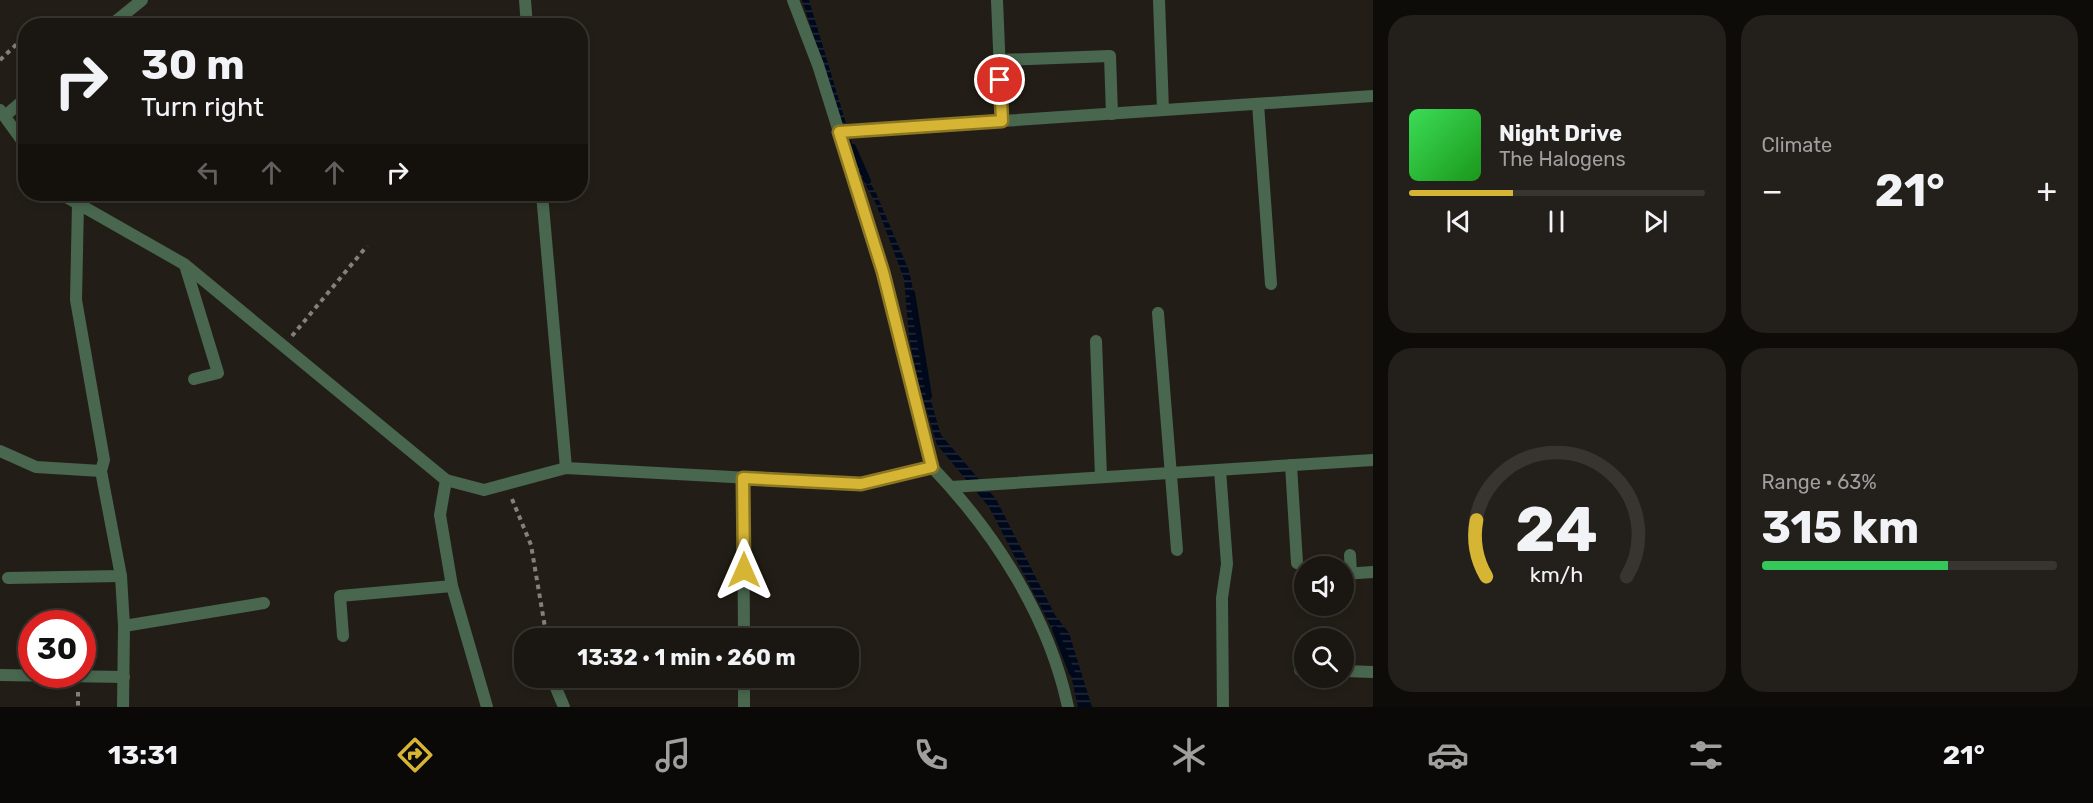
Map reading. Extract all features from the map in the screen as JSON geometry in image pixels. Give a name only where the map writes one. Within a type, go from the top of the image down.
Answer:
[{"type":"street","points":[[120,18],[142,0]]},
{"type":"street","points":[[525,0],[526,18]]},
{"type":"street","points":[[793,0],[839,132],[883,272],[932,467],[951,487],[1006,558],[1052,651],[1062,678],[1068,707]]},
{"type":"street","points":[[997,0],[1002,121]]},
{"type":"street","points":[[1159,0],[1163,110]]},
{"type":"street","points":[[999,60],[1110,56],[1112,114]]},
{"type":"street","points":[[839,132],[855,129],[1373,96]]},
{"type":"street","points":[[18,103],[3,112],[18,134]]},
{"type":"street","points":[[1258,104],[1271,284]]},
{"type":"street","points":[[74,201],[184,264],[446,480],[484,490],[566,468],[861,484],[932,467]]},
{"type":"street","points":[[543,201],[566,468]]},
{"type":"street","points":[[78,203],[76,300],[105,460],[100,471],[121,576],[124,626],[123,707]]},
{"type":"street","points":[[184,264],[218,373],[194,379]]},
{"type":"street","points":[[1158,313],[1177,550]]},
{"type":"street","points":[[1096,341],[1101,477]]},
{"type":"street","points":[[0,451],[36,467],[100,471]]},
{"type":"street","points":[[951,487],[1373,460]]},
{"type":"street","points":[[1291,465],[1297,556]]},
{"type":"street","points":[[1220,470],[1227,564],[1222,598],[1223,707]]},
{"type":"street","points":[[743,478],[744,628]]},
{"type":"street","points":[[446,480],[440,515],[452,586],[487,707]]},
{"type":"street","points":[[1354,574],[1373,572]]},
{"type":"street","points":[[8,578],[121,576]]},
{"type":"street","points":[[343,636],[340,596],[452,586]]},
{"type":"street","points":[[124,626],[264,603]]},
{"type":"street","points":[[1354,671],[1373,672]]},
{"type":"street","points":[[0,675],[124,677]]},
{"type":"street","points":[[556,688],[564,707]]},
{"type":"street","points":[[744,688],[744,707]]},
{"type":"path","points":[[0,60],[18,43]]},
{"type":"path","points":[[283,346],[367,246]]},
{"type":"path","points":[[506,484],[531,546],[545,628]]},
{"type":"water","points":[[802,0],[809,0],[857,160],[876,193],[908,268],[912,283],[915,330],[923,374],[941,435],[996,499],[1055,615],[1069,633],[1092,707],[1078,707],[1065,648],[1050,625],[989,507],[937,445],[919,385],[909,338],[904,279],[876,204],[854,163]]},
{"type":"waterway","points":[[853,147],[868,181]]},
{"type":"waterway","points":[[912,293],[929,396]]},
{"type":"waterway","points":[[1055,629],[1072,673]]},
{"type":"route","points":[[744,570],[743,478],[861,484],[932,467],[883,272],[839,132],[855,129],[1002,121],[1000,80]]}]
